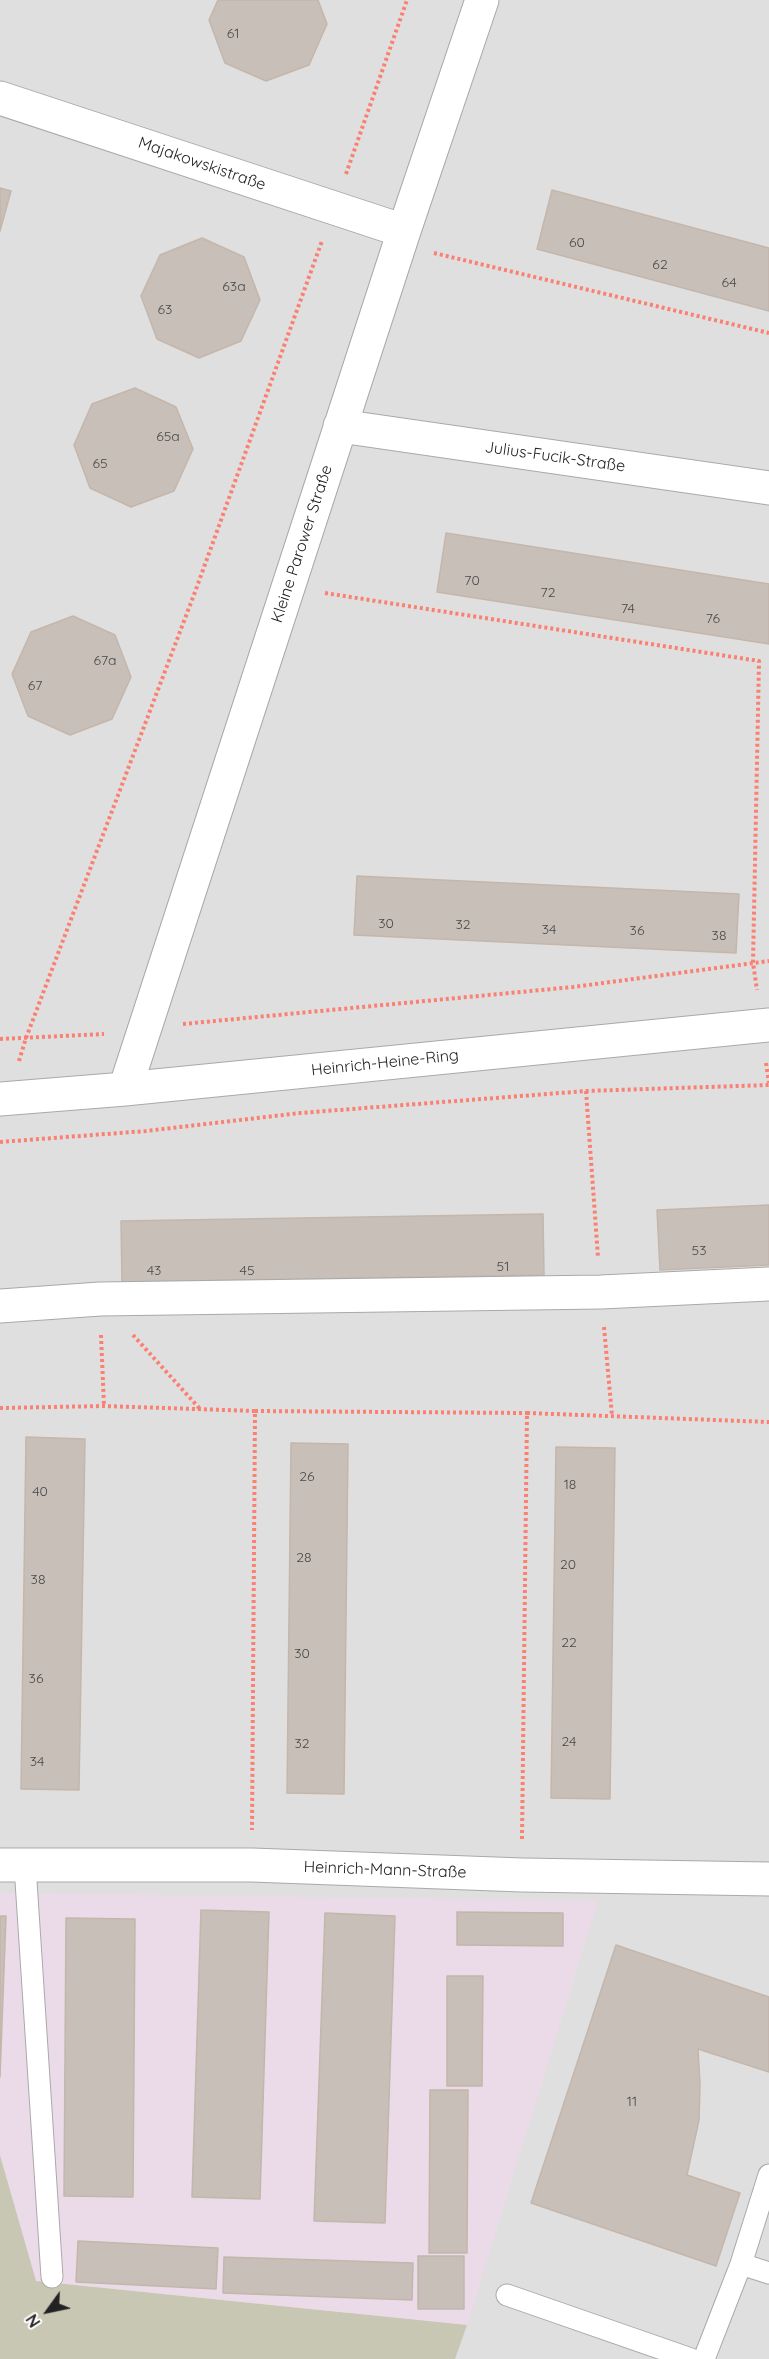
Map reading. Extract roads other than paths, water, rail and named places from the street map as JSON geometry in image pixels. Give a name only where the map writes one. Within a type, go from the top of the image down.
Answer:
[{"type":"street","name":"Kleine Parower Straße","points":[[125,1089],[340,426],[482,0]]},
{"type":"street","name":"Majakowskistraße","points":[[0,98],[334,208],[402,238]]},
{"type":"street","name":"Julius-Fucik-Straße","points":[[340,426],[769,488]]},
{"type":"street","name":"Heinrich-Heine-Ring","points":[[0,1099],[125,1089],[765,1025]]},
{"type":"street","points":[[0,1306],[100,1299],[601,1292],[769,1284]]},
{"type":"street","name":"Heinrich-Mann-Straße","points":[[13,1866],[252,1865],[522,1875],[769,1880]]},
{"type":"lane","points":[[13,1866],[51,2277]]},
{"type":"lane","points":[[704,2359],[741,2264],[769,2175]]},
{"type":"lane","points":[[741,2264],[769,2273]]},
{"type":"lane","points":[[507,2295],[691,2359]]}]
